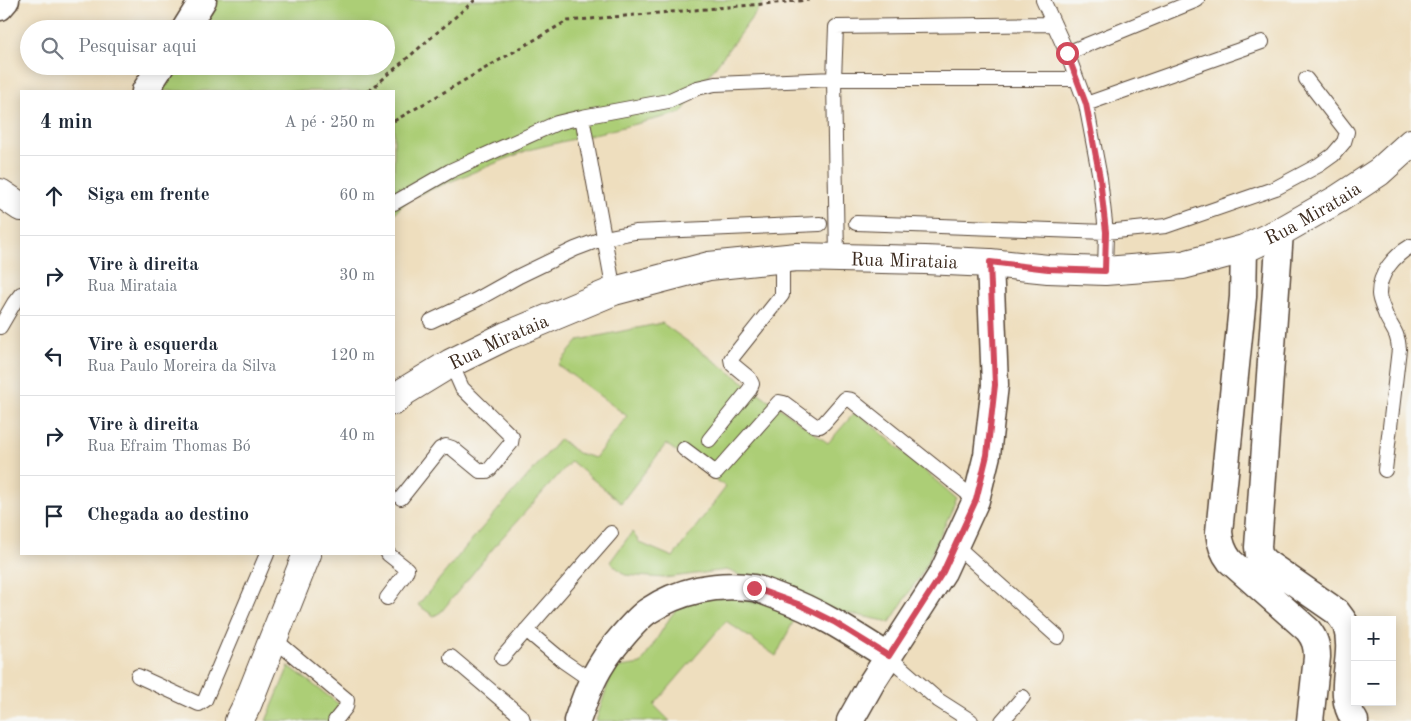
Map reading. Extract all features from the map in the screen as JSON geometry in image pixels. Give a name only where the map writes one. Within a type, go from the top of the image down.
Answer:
[{"type":"street","points":[[0,7],[6,0]]},
{"type":"street","points":[[190,20],[203,0]]},
{"type":"street","points":[[146,90],[155,75]]},
{"type":"street","name":"Rua Mirataia","points":[[397,393],[451,363],[506,336],[614,291],[709,266],[797,257],[990,262],[1048,269],[1105,271],[1183,265],[1244,249],[1280,232],[1338,199],[1378,172],[1411,143]]},
{"type":"street","points":[[0,193],[20,206]]},
{"type":"street","points":[[1280,232],[1258,547],[1260,556],[1265,562],[1337,612],[1345,623],[1349,640],[1346,701],[1349,713],[1355,721]]},
{"type":"street","points":[[1244,249],[1243,297],[1219,532],[1220,543],[1230,561],[1308,630],[1314,638],[1317,647],[1317,657],[1310,721]]},
{"type":"street","points":[[850,721],[943,572],[976,500],[987,455],[995,385],[990,262]]},
{"type":"street","points":[[239,721],[248,705],[307,555]]},
{"type":"street","points":[[577,721],[592,681],[603,661],[622,638],[646,612],[674,597],[696,590],[754,588],[798,604],[834,622],[889,656]]},
{"type":"lane","points":[[1044,0],[1086,104],[1100,178],[1106,232],[1105,271]]},
{"type":"lane","points":[[1067,53],[1196,0]]},
{"type":"lane","points":[[837,258],[834,79],[836,27],[1054,24]]},
{"type":"lane","points":[[1086,104],[1262,42]]},
{"type":"lane","points":[[395,202],[450,171],[557,123],[668,101],[697,88],[715,84],[834,79],[1076,78]]},
{"type":"lane","points":[[856,223],[1106,232],[1166,226],[1276,188],[1319,165],[1333,155],[1344,142],[1347,132],[1306,79]]},
{"type":"lane","points":[[582,117],[614,291]]},
{"type":"lane","points":[[431,321],[575,249],[604,238],[635,232],[820,224]]},
{"type":"lane","points":[[1385,470],[1399,338],[1386,316],[1379,295],[1382,276],[1390,263],[1411,246]]},
{"type":"lane","points":[[710,440],[752,384],[749,378],[732,364],[731,359],[782,295],[782,259]]},
{"type":"lane","points":[[0,327],[20,295]]},
{"type":"lane","points":[[401,498],[440,449],[446,446],[452,448],[480,471],[487,471],[511,442],[512,437],[462,388],[451,363]]},
{"type":"lane","points":[[684,449],[716,473],[779,402],[784,403],[814,425],[820,426],[845,399],[851,400],[976,500]]},
{"type":"lane","points":[[502,658],[611,533]]},
{"type":"lane","points":[[955,545],[1058,637]]},
{"type":"lane","points":[[138,676],[199,704],[205,700],[267,555]]},
{"type":"lane","points":[[387,598],[405,574],[406,569],[389,555]]},
{"type":"lane","points":[[526,630],[563,661],[592,681]]},
{"type":"lane","points":[[274,639],[347,700],[346,706],[335,721]]},
{"type":"lane","points":[[889,656],[938,700],[971,721]]},
{"type":"lane","points":[[452,657],[522,717],[523,721]]},
{"type":"lane","points":[[1002,721],[1023,696]]},
{"type":"path","points":[[395,69],[475,0]]},
{"type":"path","points":[[395,120],[567,21],[809,0]]},
{"type":"path","points":[[371,90],[388,75]]},
{"type":"green space","points":[[210,0],[765,0],[681,113],[528,150],[410,198],[395,213],[395,90],[154,90],[163,75],[395,75],[395,20],[198,20]]},
{"type":"green space","points":[[662,323],[828,443],[856,411],[957,499],[923,571],[890,622],[842,612],[777,591],[727,570],[664,578],[625,575],[610,562],[632,532],[640,543],[673,557],[726,487],[666,444],[621,503],[571,461],[500,540],[441,612],[434,616],[418,605],[475,536],[560,439],[578,453],[595,458],[627,416],[558,365],[579,340]]},
{"type":"green space","points":[[706,592],[799,610],[776,656],[726,621],[654,705],[670,721],[596,721],[613,668],[641,664],[671,616],[687,598]]},
{"type":"green space","points":[[289,666],[340,705],[329,721],[266,721]]},
{"type":"route","points":[[754,588],[798,604],[834,622],[889,656],[943,572],[976,500],[987,455],[995,385],[990,262],[1048,269],[1105,271],[1106,232],[1100,178],[1086,104],[1067,53]]}]
